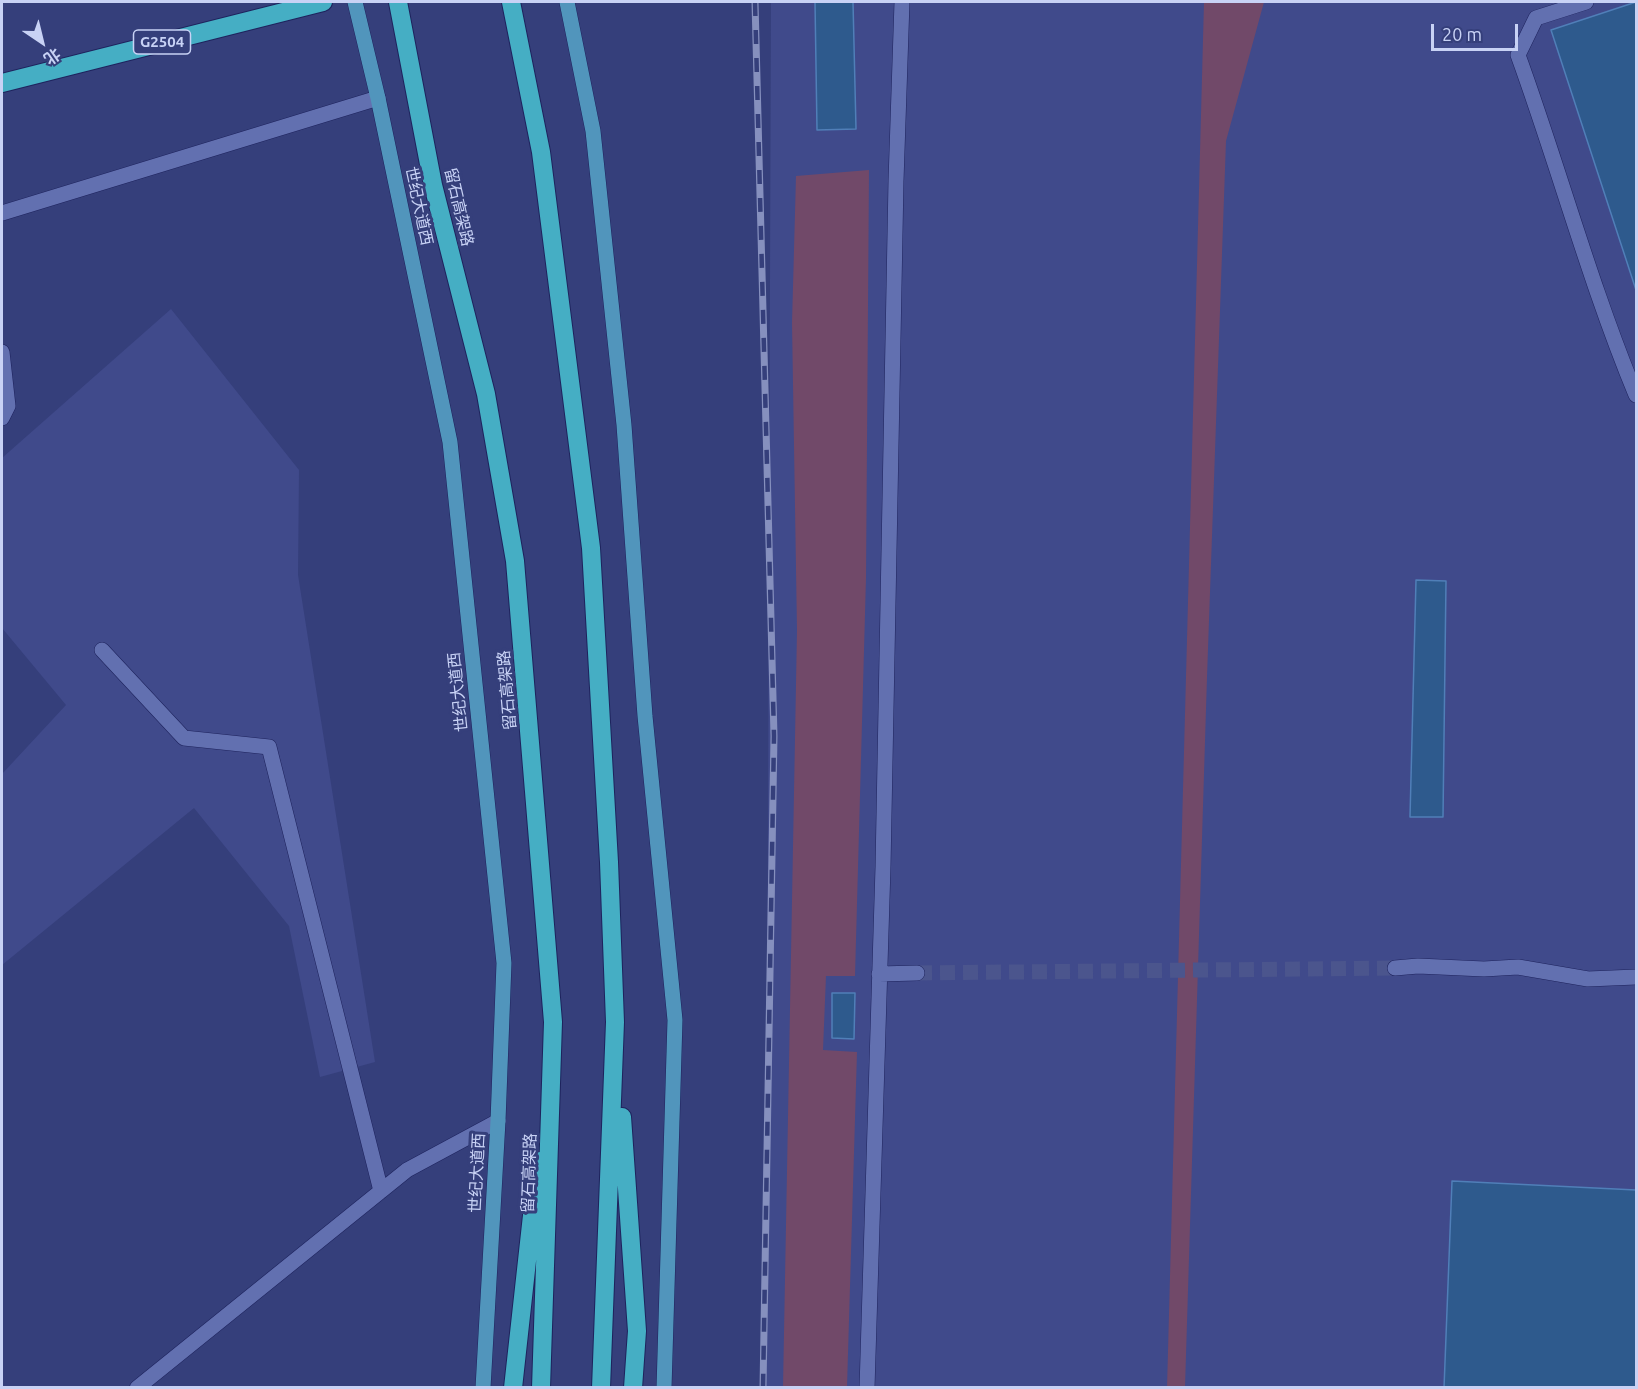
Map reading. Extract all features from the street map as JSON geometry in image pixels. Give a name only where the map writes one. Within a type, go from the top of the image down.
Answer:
[{"type":"highway","name":"G2504","points":[[2,82],[323,2]]},
{"type":"highway","name":"留石高架路","points":[[398,2],[433,185],[486,394],[515,561],[553,1022],[541,1388]]},
{"type":"highway","points":[[511,2],[541,152],[591,548],[609,862],[615,1022],[637,1331],[633,1388]]},
{"type":"highway","points":[[513,1388],[553,1022]]},
{"type":"highway","points":[[601,1388],[615,1022]]},
{"type":"main road","name":"世纪大道西","points":[[355,2],[378,98],[450,442],[504,963],[498,1121],[483,1388]]},
{"type":"main road","points":[[567,2],[594,131],[624,425],[645,717],[675,1020],[664,1388]]},
{"type":"street","points":[[867,1388],[883,867],[896,181],[902,2]]},
{"type":"street","points":[[1586,2],[1536,18],[1518,55],[1545,129],[1603,311],[1636,395]]},
{"type":"street","points":[[2,213],[378,98]]},
{"type":"street","points":[[2,352],[8,406],[2,418]]},
{"type":"street","points":[[102,650],[184,738],[269,747],[381,1191]]},
{"type":"street","points":[[1395,968],[1418,966],[1484,969],[1518,967],[1588,979],[1636,977]]},
{"type":"street","points":[[879,974],[917,973]]},
{"type":"street","points":[[137,1388],[407,1170],[498,1121]]},
{"type":"shaded area","points":[[771,2],[1636,2],[1636,1387],[766,1387]]},
{"type":"shaded area","points":[[1204,2],[1264,2],[1226,141],[1185,1387],[1167,1388]]},
{"type":"shaded area","points":[[869,170],[866,578],[855,976],[826,976],[823,1050],[857,1052],[847,1387],[783,1387],[797,630],[792,323],[796,176]]},
{"type":"shaded area","points":[[171,309],[299,470],[298,575],[375,1062],[320,1077],[289,926],[194,808],[2,965],[2,774],[66,705],[2,628],[2,458]]},
{"type":"building","points":[[815,2],[853,2],[856,129],[817,130]]},
{"type":"building","points":[[1636,2],[1636,290],[1551,30]]},
{"type":"building","points":[[1416,580],[1446,581],[1443,817],[1410,817]]},
{"type":"building","points":[[832,993],[855,993],[854,1039],[832,1038]]},
{"type":"building","points":[[1452,1181],[1636,1190],[1636,1388],[1444,1388]]},
{"type":"tunnel","points":[[917,973],[1395,968]]},
{"type":"railway","points":[[755,2],[774,736],[763,1388]]}]
